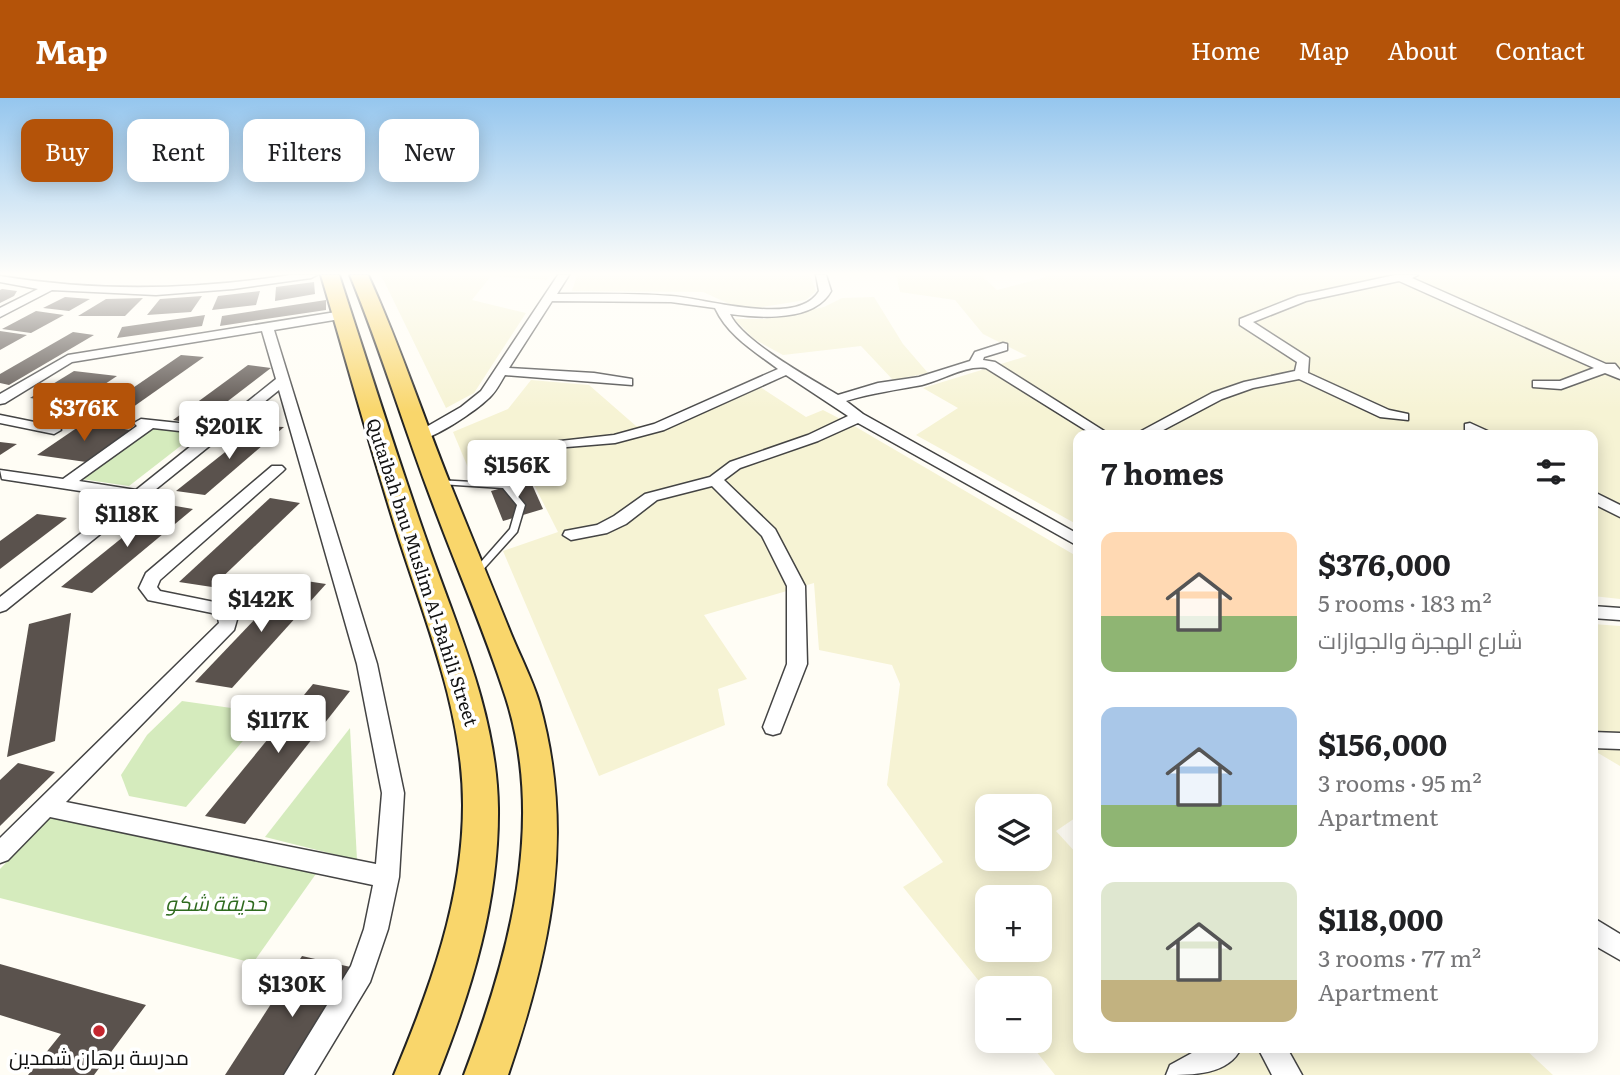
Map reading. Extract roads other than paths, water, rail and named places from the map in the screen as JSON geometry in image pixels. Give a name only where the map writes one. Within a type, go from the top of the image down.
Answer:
[{"type":"main road","name":"Qutaibah bnu Muslim Al-Bahili Street","points":[[344,321],[390,472],[470,712],[479,752],[483,797],[481,848],[472,905],[456,970],[416,1075]]},
{"type":"main road","points":[[379,321],[419,437],[532,732],[539,770],[542,812],[539,871],[525,954],[504,1028],[486,1075]]},
{"type":"street","points":[[0,400],[68,359],[310,321]]},
{"type":"street","points":[[419,437],[486,394],[533,321]]},
{"type":"street","points":[[727,321],[736,331],[787,370],[858,417],[1073,538]]},
{"type":"street","points":[[1247,321],[1244,322],[1304,361],[1301,375]]},
{"type":"street","points":[[1500,321],[1620,375]]},
{"type":"street","points":[[267,328],[367,664],[393,793],[387,877],[376,929],[360,973],[298,1075]]},
{"type":"street","points":[[976,363],[976,357],[979,355],[1003,346]]},
{"type":"street","points":[[836,400],[878,387],[921,381],[976,363],[1000,369],[1096,430]]},
{"type":"street","points":[[1538,384],[1561,385],[1620,363]]},
{"type":"street","points":[[560,445],[615,439],[659,427],[787,370]]},
{"type":"street","points":[[500,371],[594,377],[626,382]]},
{"type":"street","points":[[1154,430],[1217,396],[1249,385],[1301,375],[1385,414],[1403,417]]},
{"type":"street","points":[[0,606],[282,381]]},
{"type":"street","points":[[571,536],[601,529],[620,520],[651,497],[715,480],[734,465],[813,438],[858,417]]},
{"type":"street","points":[[0,419],[54,430]]},
{"type":"street","points":[[65,484],[144,423],[217,431]]},
{"type":"street","points":[[1470,427],[1476,430]]},
{"type":"street","points":[[0,853],[228,625],[229,616],[223,609],[154,596],[148,588],[152,578],[276,468]]},
{"type":"street","points":[[2,474],[139,495]]},
{"type":"street","points":[[715,480],[769,533],[796,586],[797,664],[773,727]]},
{"type":"street","points":[[1598,499],[1620,512]]},
{"type":"street","points":[[1598,612],[1620,614]]},
{"type":"street","points":[[1598,740],[1620,740]]},
{"type":"street","points":[[46,807],[387,877]]},
{"type":"street","points":[[1598,933],[1620,948]]},
{"type":"street","points":[[1180,1075],[1219,1053]]},
{"type":"street","points":[[1274,1053],[1288,1075]]},
{"type":"lane","points":[[436,481],[505,486],[521,505],[514,530],[473,575]]},
{"type":"place","name":"مدرسة برهان شمدين","points":[[99,1031]]},
{"type":"park label","name":"حديقة شكو","points":[[216,901]]}]
